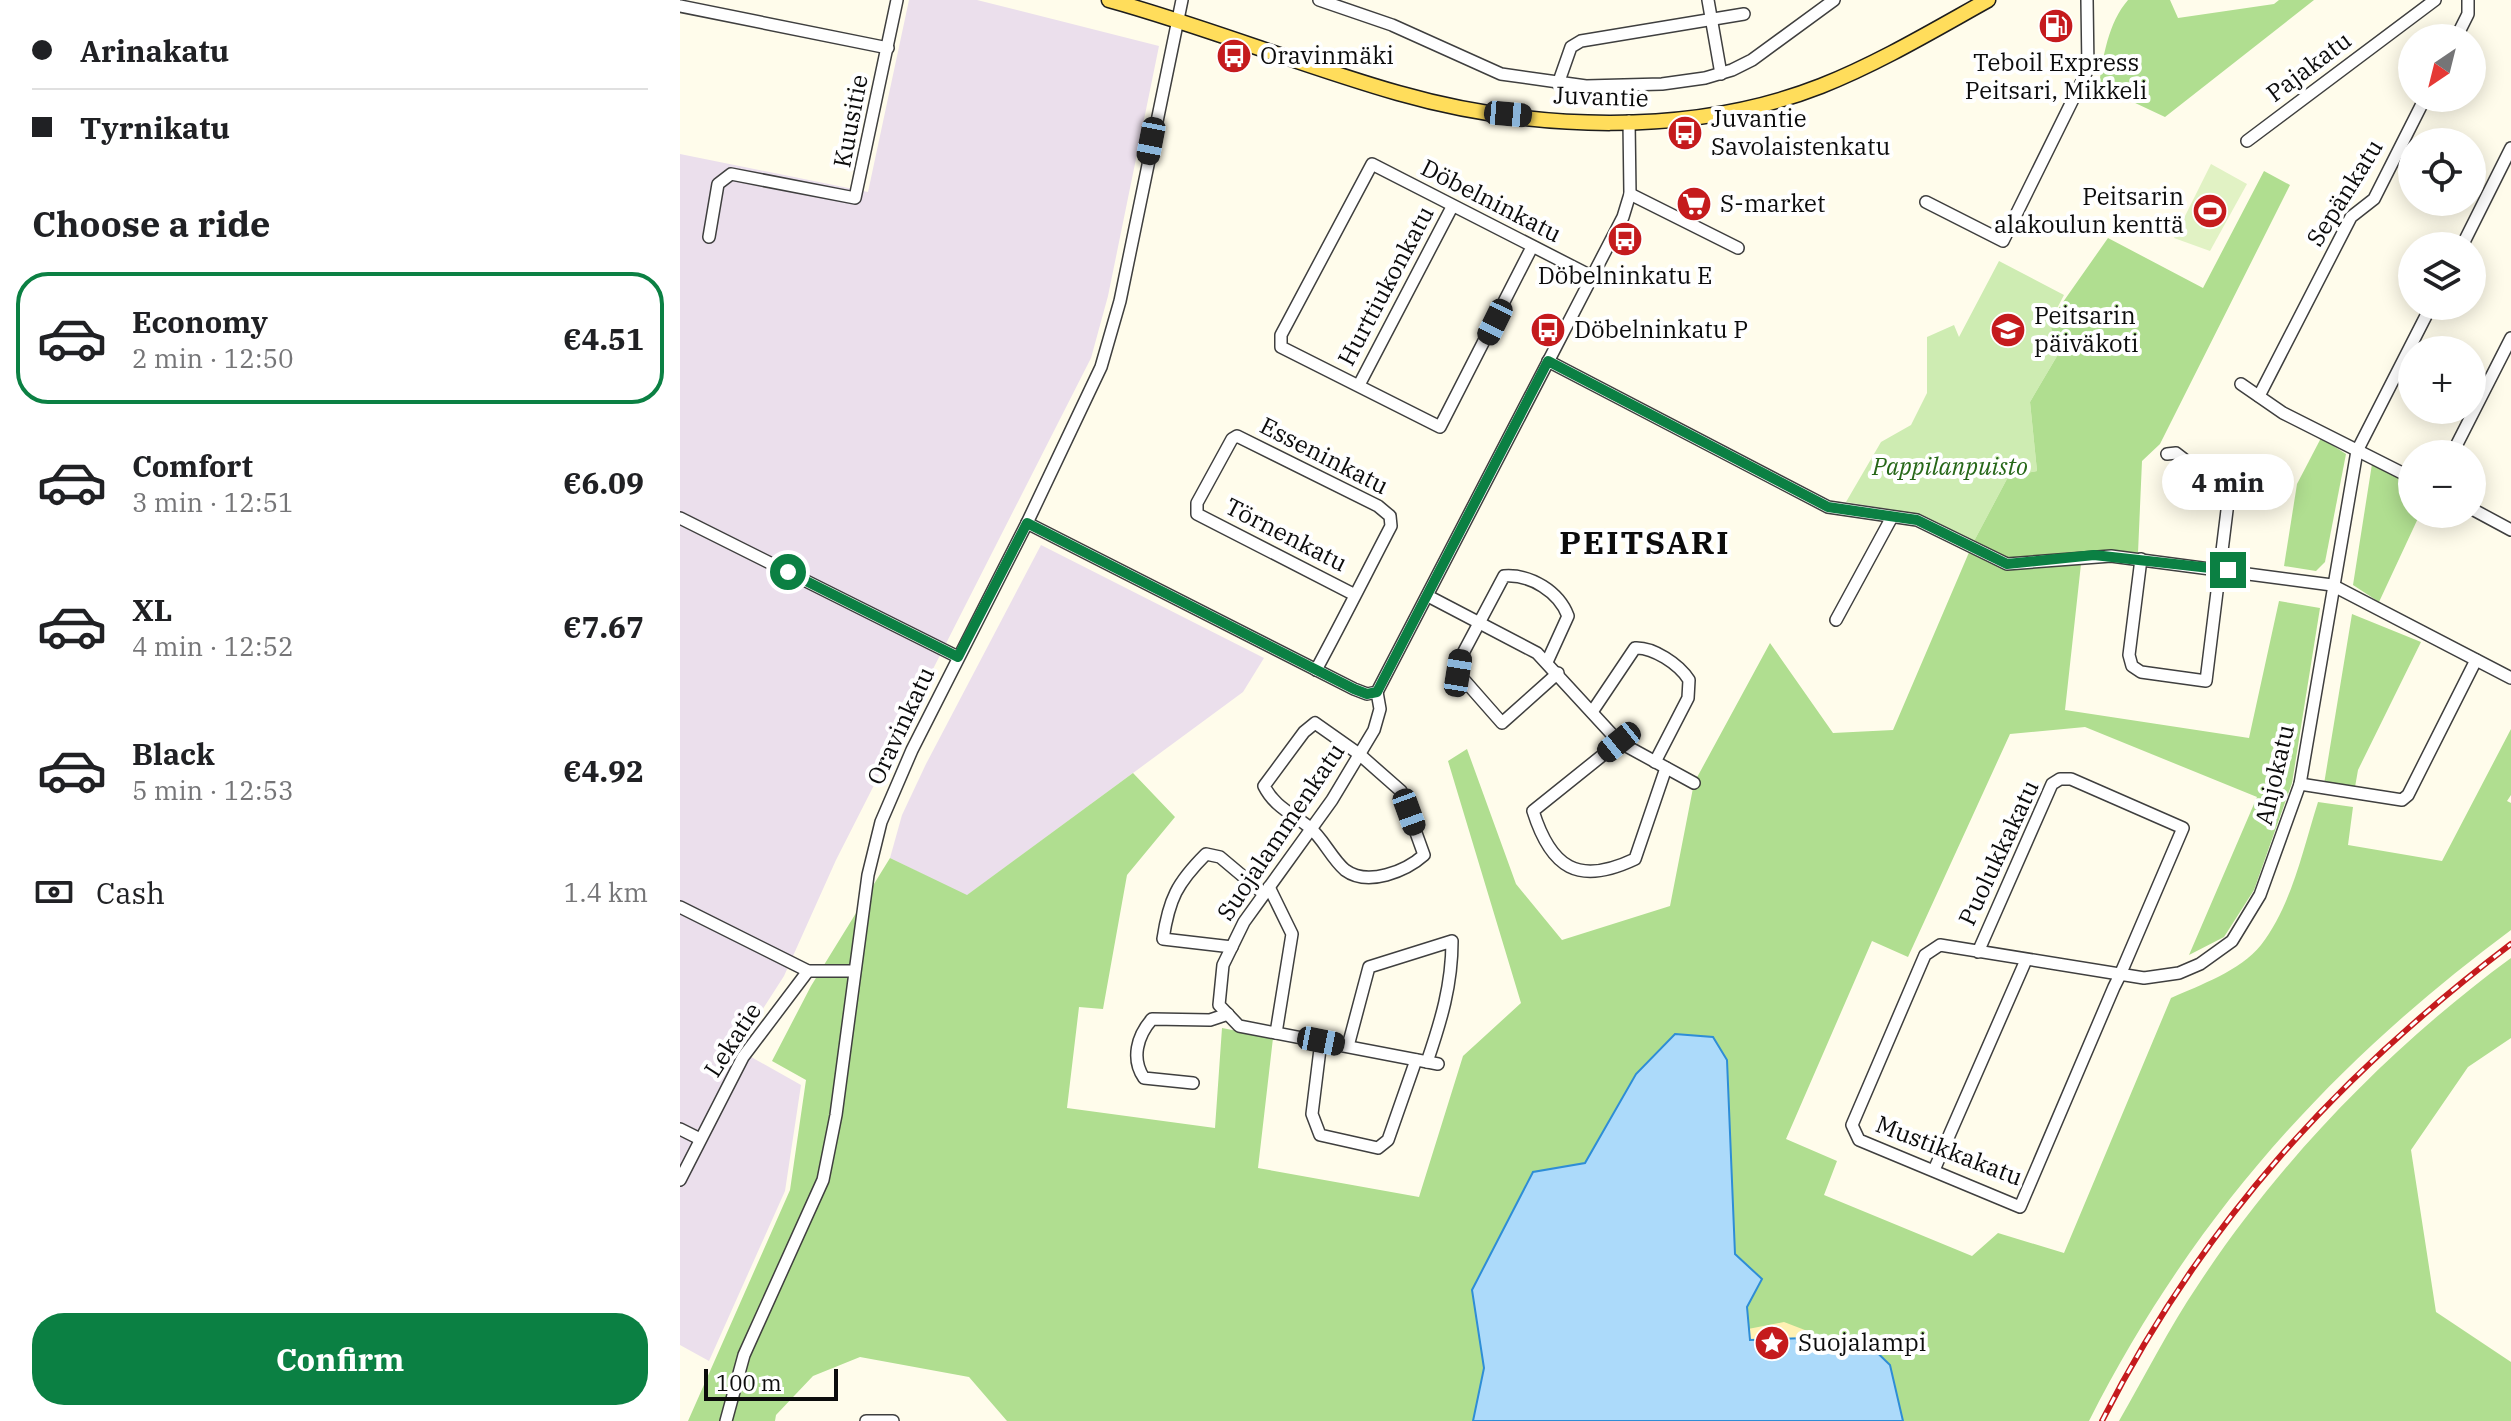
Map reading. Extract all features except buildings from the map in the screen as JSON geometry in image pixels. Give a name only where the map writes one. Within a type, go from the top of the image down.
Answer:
[{"type":"main road","name":"Juvantie","points":[[1109,0],[1357,80],[1450,105],[1562,119],[1629,121],[1698,116],[1754,106],[1819,87],[1865,67],[1988,0]]},
{"type":"street","name":"Kuusitie","points":[[709,237],[718,184],[731,174],[855,198],[897,0]]},
{"type":"street","name":"Oravinkatu","points":[[726,1421],[744,1355],[823,1180],[836,1115],[868,875],[881,822],[912,750],[1027,523],[1101,367],[1120,301],[1182,0]]},
{"type":"street","points":[[1319,0],[1392,25],[1501,74],[1558,84],[1662,84],[1721,74],[1752,60],[1834,0]]},
{"type":"street","points":[[1708,0],[1721,74]]},
{"type":"street","points":[[1926,202],[2003,241],[2088,69],[2087,0]]},
{"type":"street","name":"Pajakatu","points":[[2247,141],[2435,0]]},
{"type":"street","points":[[2463,24],[2468,14],[2468,0]]},
{"type":"street","points":[[680,6],[888,48]]},
{"type":"street","points":[[1558,84],[1571,47],[1581,41],[1744,14]]},
{"type":"street","name":"Sepänkatu","points":[[2259,396],[2351,217],[2374,199],[2418,112]]},
{"type":"street","points":[[1629,121],[1630,194],[1738,248]]},
{"type":"street","points":[[2469,232],[2511,148]]},
{"type":"street","name":"Döbelninkatu","points":[[1359,385],[1281,347],[1281,335],[1372,164],[1591,276]]},
{"type":"street","name":"Suojalammenkatu","points":[[1228,1014],[1219,1005],[1223,965],[1267,891],[1359,754],[1380,709],[1377,692],[1623,217],[1630,194]]},
{"type":"street","name":"Hurttiukonkatu","points":[[1359,385],[1452,207]]},
{"type":"street","points":[[1359,385],[1440,427],[1532,247]]},
{"type":"street","name":"Ahjokatu","points":[[1925,955],[1940,945],[2144,978],[2179,973],[2200,964],[2232,941],[2260,895],[2300,784],[2357,451],[2424,320]]},
{"type":"street","points":[[2459,440],[2511,338]]},
{"type":"street","points":[[1548,361],[1828,507],[1917,520],[2007,564],[2111,556],[2332,585],[2511,678]]},
{"type":"street","points":[[2241,384],[2398,471]]},
{"type":"street","name":"Esseninkatu","points":[[1197,514],[1197,503],[1232,439],[1237,436],[1378,506],[1390,516],[1391,526],[1355,595]]},
{"type":"street","points":[[2141,559],[2129,655],[2132,666],[2141,672],[2206,681],[2229,494],[2176,453],[2167,454]]},
{"type":"street","name":"Törnenkatu","points":[[1197,514],[1355,595]]},
{"type":"street","points":[[1836,620],[1892,517]]},
{"type":"street","points":[[2486,517],[2511,530]]},
{"type":"street","points":[[680,518],[958,657]]},
{"type":"street","points":[[1027,523],[1316,670],[1367,694],[1377,692]]},
{"type":"street","points":[[1547,662],[1568,616],[1562,599],[1521,575],[1504,576],[1461,657],[1458,673],[1502,723],[1558,673]]},
{"type":"street","points":[[1316,670],[1355,595]]},
{"type":"street","points":[[1428,596],[1537,653],[1619,742],[1694,783]]},
{"type":"street","points":[[1592,712],[1635,648],[1644,647],[1682,669],[1689,680],[1688,698],[1660,765],[1635,859],[1617,868],[1578,873],[1565,868],[1542,838],[1533,811],[1619,742]]},
{"type":"street","points":[[2300,784],[2402,800],[2408,795],[2476,660]]},
{"type":"street","points":[[1315,723],[1359,754],[1401,791],[1424,855],[1407,870],[1363,877],[1345,870],[1312,828],[1272,801],[1264,786],[1304,732],[1315,723]]},
{"type":"street","name":"Puolukkakatu","points":[[1978,952],[2052,784],[2060,779],[2071,779],[2183,828],[2120,975]]},
{"type":"street","points":[[1232,947],[1163,939],[1168,903],[1184,875],[1206,854],[1220,857],[1267,891],[1292,934],[1276,1033]]},
{"type":"street","points":[[680,907],[808,971],[853,971]]},
{"type":"street","points":[[1321,1041],[1312,1114],[1320,1135],[1378,1148],[1388,1140],[1427,1062],[1452,976],[1452,941],[1369,967],[1348,1046]]},
{"type":"street","name":"Mustikkakatu","points":[[1925,955],[1852,1125],[1859,1140],[2020,1207],[2120,975]]},
{"type":"street","points":[[1934,1170],[2026,960]]},
{"type":"street","name":"Lekatie","points":[[680,1180],[743,1057],[808,971]]},
{"type":"street","points":[[1193,1083],[1144,1078],[1136,1066],[1144,1027],[1152,1019],[1210,1020],[1228,1014],[1239,1026],[1427,1062]]},
{"type":"street","points":[[680,1129],[700,1139]]},
{"type":"street","points":[[866,1421],[893,1421]]},
{"type":"shaded area","points":[[909,0],[977,0],[1159,46],[1108,296],[1091,358],[836,860],[784,976],[737,1049],[801,1085],[785,1191],[709,1361],[680,1345],[680,154],[868,192]]},
{"type":"shaded area","points":[[1041,545],[1264,658],[1243,692],[966,896],[890,858],[902,815],[926,764]]},
{"type":"green space","points":[[2128,0],[2170,0],[2178,18],[2274,4],[2279,0],[2314,0],[2165,117],[2099,86],[2111,30]]},
{"type":"green space","name":"Peitsarin alakoulun kenttä","points":[[2211,164],[2247,184],[2210,251],[2174,238]]},
{"type":"green space","points":[[2264,171],[2290,185],[2160,444],[2142,461],[2138,553],[2081,564],[2065,710],[2249,738],[2279,601],[2320,608],[2292,783],[2254,890],[2224,937],[2189,955],[2257,797],[2085,727],[2010,734],[1908,957],[1872,941],[1786,1139],[1837,1161],[1824,1195],[1972,1256],[1998,1233],[2064,1253],[2171,998],[2231,970],[2261,945],[2289,895],[2318,802],[2353,807],[2348,845],[2442,861],[2511,729],[2511,795],[2507,801],[2511,803],[2511,930],[2445,981],[2383,1035],[2270,1150],[2220,1212],[2173,1278],[2129,1347],[2089,1421],[1903,1421],[1899,1413],[1750,1340],[1747,1307],[1762,1280],[1735,1254],[1727,1060],[1636,1074],[1585,1163],[1533,1172],[1472,1290],[1484,1368],[1473,1421],[1007,1421],[969,1377],[860,1357],[813,1376],[776,1415],[775,1421],[688,1421],[790,1190],[806,1080],[772,1061],[811,986],[890,858],[967,895],[1133,773],[1175,817],[1127,875],[1103,1009],[1079,1007],[1067,1108],[1215,1128],[1222,1028],[1273,1038],[1258,1168],[1419,1197],[1463,1056],[1521,1003],[1448,761],[1467,749],[1516,884],[1562,940],[1670,906],[1694,783],[1770,643],[1833,733],[1893,730],[1973,543],[2008,477],[2037,471],[2030,402],[2060,351],[2049,322],[2108,238],[2203,288]]},
{"type":"green space","name":"Pappilanpuisto","points":[[1999,261],[2064,295],[2050,322],[2060,351],[2030,402],[2037,471],[2008,477],[1973,543],[1912,513],[1846,502],[1881,442],[1911,425],[1927,393],[1927,337],[1954,325],[1959,337]]},
{"type":"green space","points":[[2321,438],[2346,454],[2325,562],[2316,571],[2284,566],[2297,484]]},
{"type":"green space","points":[[2372,464],[2398,478],[2398,528],[2413,528],[2379,602],[2353,585]]},
{"type":"green space","points":[[2352,614],[2421,642],[2358,770],[2355,787],[2324,784]]},
{"type":"green space","points":[[2511,958],[2511,1038],[2468,1067],[2411,1150],[2436,1312],[2511,1362],[2511,1421],[2119,1421],[2198,1285],[2230,1239],[2301,1150],[2381,1067],[2466,992]]},
{"type":"sand","name":"Suojalampi","points":[[1784,1322],[1810,1332],[1810,1351],[1739,1360],[1748,1329]]},
{"type":"water","name":"Suojalampi","points":[[1675,1034],[1713,1037],[1727,1060],[1735,1254],[1762,1279],[1747,1307],[1750,1340],[1860,1336],[1890,1365],[1903,1421],[1473,1421],[1484,1368],[1472,1290],[1533,1172],[1585,1163],[1636,1074]]},
{"type":"railway","points":[[2102,1421],[2141,1349],[2183,1282],[2278,1158],[2387,1047],[2511,944]]},
{"type":"place","name":"Teboil Express Peitsari, Mikkeli","points":[[2056,26]]},
{"type":"place","name":"Oravinmäki","points":[[1234,56]]},
{"type":"place","name":"Juvantie Savolaistenkatu","points":[[1685,133]]},
{"type":"place","name":"S-market","points":[[1694,204]]},
{"type":"place","name":"Peitsarin alakoulun kenttä","points":[[2210,211]]},
{"type":"place","name":"Döbelninkatu E","points":[[1625,239]]},
{"type":"place","name":"Döbelninkatu P","points":[[1548,330]]},
{"type":"place","name":"Peitsarin päiväkoti","points":[[2008,330]]},
{"type":"place","name":"Suojalampi","points":[[1772,1343]]},
{"type":"district","name":"PEITSARI","points":[[1645,543]]},
{"type":"route","points":[[788,572],[958,657],[1027,523],[1354,689],[1367,694],[1377,692],[1548,361],[1828,507],[1917,520],[2007,564],[2094,555],[2228,570]]}]
